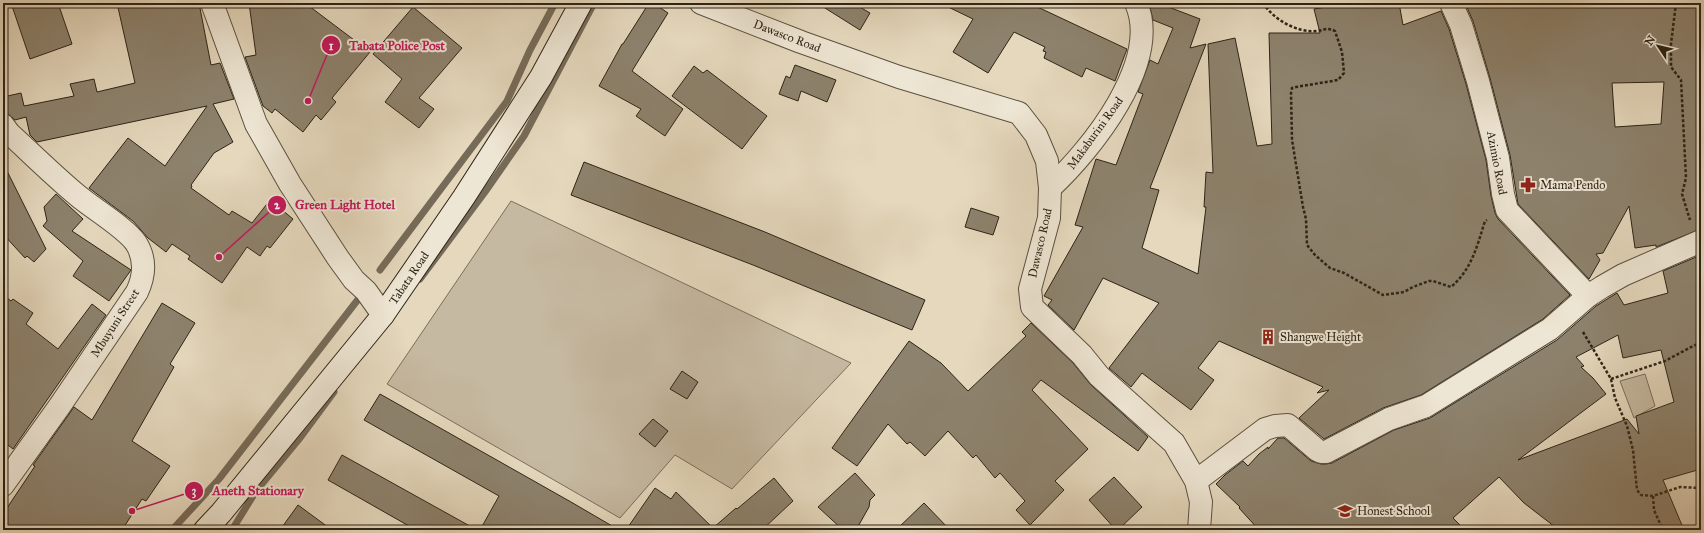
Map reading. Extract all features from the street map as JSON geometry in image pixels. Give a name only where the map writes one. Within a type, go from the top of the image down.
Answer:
[{"type":"street","points":[[212,3],[256,124],[290,184],[338,258],[354,280],[366,291],[383,315]]},
{"type":"street","name":"Tabata Road","points":[[205,530],[221,513],[383,315],[464,198],[541,77],[581,3]]},
{"type":"street","name":"Dawasco Road","points":[[701,3],[801,42],[899,77],[1019,113],[1036,135],[1047,161],[1050,188],[1049,218],[1030,289],[1032,307],[1082,355],[1099,376],[1174,444],[1196,481],[1201,502],[1199,530]]},
{"type":"street","name":"Makaburini Road","points":[[1050,188],[1065,174],[1092,141],[1124,95],[1139,54],[1142,32],[1136,3]]},
{"type":"street","name":"Azimio Road","points":[[1451,3],[1461,25],[1478,81],[1498,158],[1503,194],[1507,210],[1588,296]]},
{"type":"street","name":"Mbuyuni Street","points":[[3,125],[9,133],[77,196],[126,232],[135,241],[141,253],[144,266],[142,280],[137,292],[59,407],[3,484]]},
{"type":"street","points":[[1196,481],[1265,429],[1275,426],[1288,425],[1317,450],[1326,452],[1389,419],[1426,406],[1550,329],[1588,296],[1623,275],[1699,242]]},
{"type":"path","points":[[1263,3],[1280,21],[1304,30],[1317,31],[1328,28],[1335,31],[1342,52],[1344,73],[1338,80],[1292,88],[1291,93],[1292,140],[1306,219],[1307,245],[1315,255],[1330,268],[1344,273],[1383,295],[1404,292],[1429,281],[1451,287],[1461,278],[1472,260],[1485,221],[1493,215],[1507,210]]},
{"type":"path","points":[[1676,3],[1671,44],[1671,67],[1680,80],[1686,178],[1682,194],[1685,208],[1699,242]]},
{"type":"path","points":[[1570,311],[1611,379],[1616,398],[1627,426],[1633,450],[1637,490],[1641,495],[1653,496],[1680,487],[1701,488]]},
{"type":"path","points":[[1611,379],[1665,361],[1701,343]]},
{"type":"path","points":[[1653,496],[1654,510],[1663,530]]},
{"type":"shaded area","points":[[511,201],[851,363],[732,489],[675,455],[620,518],[387,384]]},
{"type":"shaded area","points":[[1645,374],[1655,406],[1634,418],[1620,381]]},
{"type":"building","points":[[11,3],[58,3],[72,44],[30,59]]},
{"type":"building","points":[[117,3],[199,3],[211,65],[220,63],[234,99],[213,104],[233,142],[214,153],[191,185],[191,188],[229,215],[232,211],[252,223],[270,200],[293,219],[270,248],[267,246],[260,256],[247,247],[222,283],[188,259],[190,256],[172,244],[166,252],[148,238],[133,221],[89,188],[128,138],[165,166],[207,106],[37,142],[30,135],[26,117],[15,120],[8,114],[3,113],[3,97],[21,93],[24,106],[74,96],[70,84],[94,79],[97,92],[135,83]]},
{"type":"building","points":[[249,3],[305,3],[370,52],[332,98],[336,102],[321,120],[316,115],[303,132],[275,109],[272,113],[263,106],[245,57],[256,55]]},
{"type":"building","points":[[649,3],[653,3],[668,13],[632,71],[683,109],[665,136],[636,116],[641,109],[599,86],[622,44]]},
{"type":"building","points":[[817,3],[853,3],[870,13],[860,30]]},
{"type":"building","points":[[940,3],[1029,3],[1127,49],[1115,81],[1086,68],[1082,77],[1044,58],[1046,52],[1043,51],[1045,47],[1014,32],[988,73],[953,52],[973,19]]},
{"type":"building","points":[[1149,3],[1158,3],[1200,19],[1190,48],[1206,44],[1150,188],[1159,190],[1142,248],[1198,274],[1206,207],[1204,207],[1206,172],[1213,173],[1208,44],[1235,38],[1257,146],[1272,144],[1269,33],[1320,33],[1314,9],[1351,3],[1399,3],[1403,25],[1441,11],[1449,29],[1466,84],[1486,160],[1495,213],[1498,219],[1570,295],[1543,319],[1421,395],[1383,408],[1324,439],[1299,418],[1329,390],[1317,393],[1323,387],[1219,341],[1198,368],[1214,380],[1191,410],[1142,373],[1131,387],[1109,368],[1159,303],[1103,278],[1074,330],[1048,305],[1052,300],[1044,296],[1083,227],[1075,225],[1096,159],[1116,165],[1143,94],[1138,92],[1150,60],[1158,64],[1173,28],[1153,20]]},
{"type":"building","points":[[1465,3],[1701,3],[1701,65],[1698,65],[1701,137],[1701,229],[1656,247],[1656,245],[1635,248],[1629,206],[1603,253],[1596,254],[1600,260],[1589,279],[1518,204],[1510,155],[1490,78],[1473,21]],"holes":[[[1664,82],[1661,124],[1615,127],[1612,83]]]},
{"type":"building","points":[[413,7],[462,48],[419,98],[434,109],[419,128],[385,102],[402,79],[373,54]]},
{"type":"building","points":[[795,65],[836,80],[827,102],[801,91],[798,101],[779,94],[786,76],[790,78]]},
{"type":"building","points":[[694,66],[703,73],[707,70],[767,116],[742,149],[672,96]]},
{"type":"building","points":[[584,162],[765,232],[925,300],[912,330],[753,265],[571,195]]},
{"type":"building","points":[[3,163],[46,249],[34,262],[27,256],[25,258],[3,234]]},
{"type":"building","points":[[56,194],[83,219],[72,231],[131,270],[109,301],[73,276],[83,261],[43,226],[47,221],[44,207]]},
{"type":"building","points":[[971,208],[999,217],[993,235],[965,227]]},
{"type":"building","points":[[1701,255],[1701,469],[1663,480],[1684,530],[1559,530],[1524,503],[1499,477],[1453,518],[1465,530],[1259,530],[1239,508],[1240,507],[1216,484],[1243,461],[1248,466],[1259,454],[1268,447],[1268,449],[1278,438],[1284,438],[1311,461],[1326,464],[1332,463],[1394,430],[1430,418],[1557,340],[1596,306],[1617,293],[1624,305],[1668,293],[1663,271]],"holes":[[[1618,335],[1623,358],[1661,350],[1674,402],[1636,416],[1639,434],[1627,419],[1518,460],[1606,394],[1593,378],[1581,367],[1584,366],[1576,357]]]},
{"type":"building","points":[[3,295],[11,301],[13,299],[33,313],[26,324],[58,349],[92,304],[106,315],[13,449],[3,441]]},
{"type":"building","points":[[162,303],[195,323],[170,364],[174,367],[132,441],[170,466],[146,501],[142,499],[122,530],[3,530],[3,514],[35,466],[33,465],[74,407],[92,420]]},
{"type":"building","points":[[1031,323],[1073,363],[1091,385],[1148,437],[1138,451],[1041,380],[1032,390],[1088,449],[1055,481],[1064,490],[1030,525],[1016,510],[1025,501],[1000,473],[995,478],[976,455],[973,458],[948,431],[925,456],[910,442],[907,444],[888,424],[857,466],[832,448],[909,341],[941,363],[968,391],[1026,336],[1022,332]]},
{"type":"building","points":[[682,371],[698,382],[687,399],[670,389]]},
{"type":"building","points":[[380,394],[619,530],[480,530],[499,496],[364,420]]},
{"type":"building","points":[[653,419],[668,431],[655,447],[639,434]]},
{"type":"building","points":[[342,455],[477,530],[416,530],[328,480]]},
{"type":"building","points":[[855,473],[875,495],[870,500],[869,507],[856,530],[843,530],[818,507]]},
{"type":"building","points":[[1114,477],[1142,507],[1118,530],[1116,530],[1089,500]]},
{"type":"building","points":[[774,478],[793,501],[762,530],[626,530],[655,488],[671,499],[676,492],[713,528]]},
{"type":"building","points":[[924,503],[950,530],[896,530]]},
{"type":"building","points":[[298,505],[332,530],[280,530]]},
{"type":"waterway","points":[[380,270],[507,101],[530,50],[555,3]]},
{"type":"waterway","points":[[420,279],[485,192],[524,136],[594,3]]},
{"type":"waterway","points":[[172,530],[219,479],[363,293]]},
{"type":"waterway","points":[[232,530],[256,491],[300,438],[334,392]]},
{"type":"place","name":"Tabata Police Post","points":[[308,101]]},
{"type":"place","name":"Mama Pendo","points":[[1528,185]]},
{"type":"place","name":"Green Light Hotel","points":[[219,257]]},
{"type":"place","name":"Shangwe Height","points":[[1268,337]]},
{"type":"place","name":"Aneth Stationary","points":[[132,511]]},
{"type":"place","name":"Honest School","points":[[1345,511]]}]
